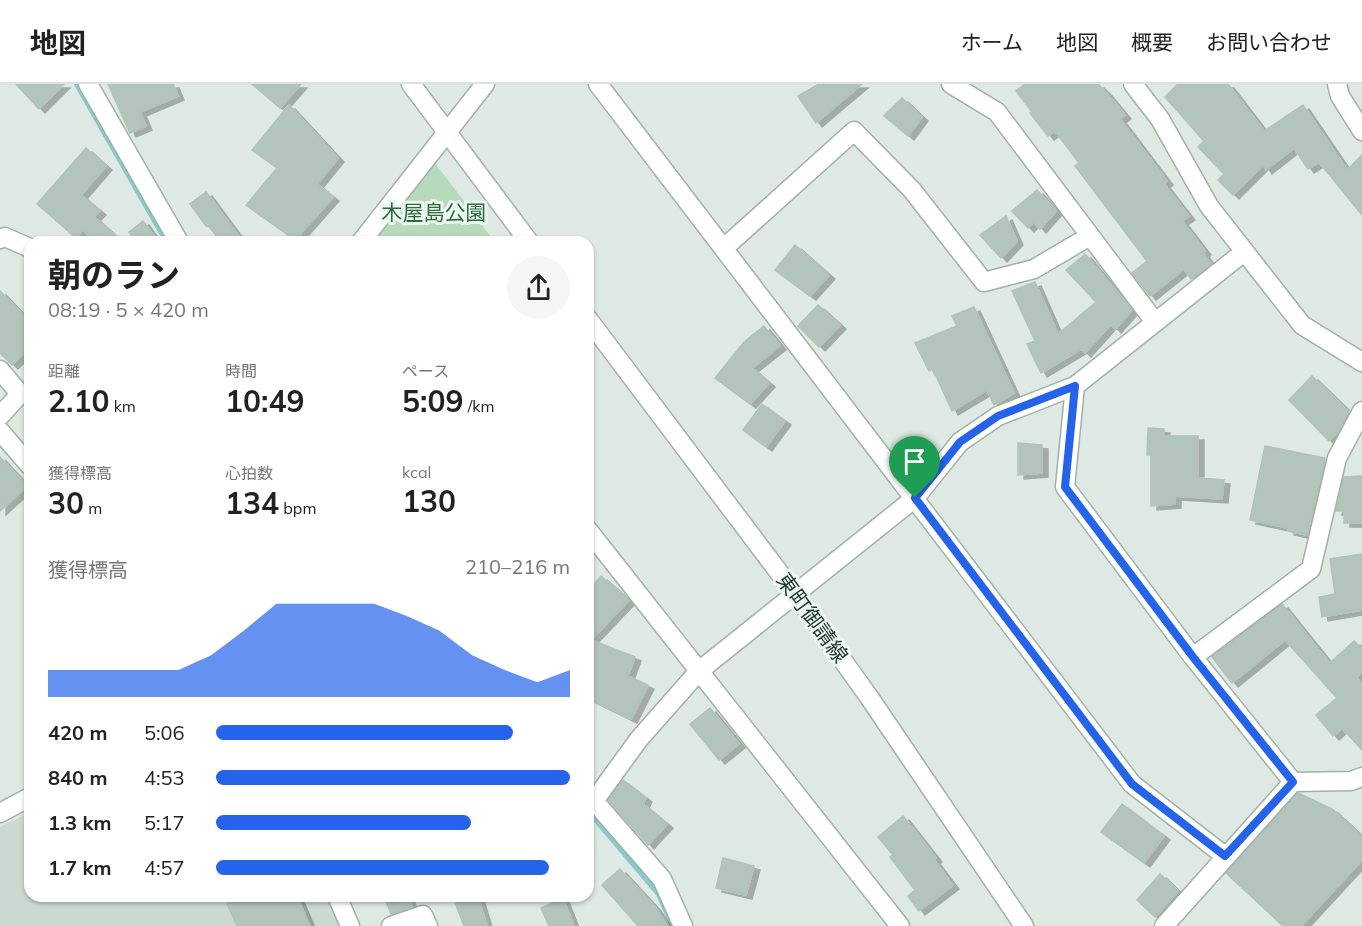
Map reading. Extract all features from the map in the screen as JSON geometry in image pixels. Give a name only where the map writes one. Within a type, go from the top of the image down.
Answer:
[{"type":"street","points":[[88,84],[176,236]]},
{"type":"street","points":[[411,84],[525,236]]},
{"type":"street","points":[[366,236],[485,84]]},
{"type":"street","points":[[598,84],[1132,784],[1225,856]]},
{"type":"street","points":[[951,84],[997,112],[1155,322]]},
{"type":"street","points":[[1133,84],[1160,119],[1208,216],[1244,252],[1302,325],[1362,362]]},
{"type":"street","points":[[1336,84],[1340,96],[1362,131]]},
{"type":"street","points":[[724,248],[854,131],[912,190],[984,282],[1034,269],[1090,236]]},
{"type":"street","points":[[0,239],[5,237],[24,245]]},
{"type":"street","points":[[594,794],[699,671],[915,498],[960,442],[998,416],[1075,386],[1244,252]]},
{"type":"street","name":"東町御請線","points":[[594,327],[796,595],[869,697],[1024,926]]},
{"type":"street","points":[[0,370],[20,394],[0,416]]},
{"type":"street","points":[[1075,386],[1065,487],[1193,657],[1293,782]]},
{"type":"street","points":[[1193,657],[1311,568],[1337,458],[1362,411]]},
{"type":"street","points":[[0,431],[24,459]]},
{"type":"street","points":[[594,538],[900,926]]},
{"type":"street","points":[[1164,926],[1293,782],[1351,781],[1362,777]]},
{"type":"street","points":[[0,813],[24,801]]},
{"type":"street","points":[[594,801],[662,879],[683,926]]},
{"type":"street","points":[[340,902],[350,926]]},
{"type":"street","points":[[391,926],[423,915],[428,926]]},
{"type":"shaded area","points":[[24,815],[24,902],[332,902],[342,926],[0,926],[0,827]]},
{"type":"green space","name":"木屋島公園","points":[[435,163],[490,236],[377,236]]},
{"type":"building","points":[[16,84],[64,84],[39,109]]},
{"type":"building","points":[[108,84],[173,84],[178,96],[140,112],[146,126],[130,133]]},
{"type":"building","points":[[252,84],[301,84],[280,108]]},
{"type":"building","points":[[819,84],[862,84],[816,123],[798,96]]},
{"type":"building","points":[[1025,84],[1098,84],[1125,115],[1120,119],[1167,181],[1164,184],[1189,216],[1182,221],[1205,251],[1203,253],[1211,264],[1191,279],[1184,269],[1150,296],[1132,273],[1147,261],[1075,166],[1079,163],[1055,131],[1048,136],[1030,113],[1032,112],[1016,91]]},
{"type":"building","points":[[1178,84],[1228,84],[1264,131],[1303,105],[1347,170],[1362,155],[1362,215],[1319,162],[1308,169],[1294,148],[1266,170],[1263,165],[1233,195],[1218,180],[1224,174],[1198,147],[1204,141],[1165,97]]},
{"type":"building","points":[[902,98],[922,117],[908,136],[884,116]]},
{"type":"building","points":[[289,105],[338,158],[317,184],[333,197],[299,236],[289,236],[246,205],[277,168],[252,150]]},
{"type":"building","points":[[86,148],[106,166],[81,195],[100,211],[94,217],[115,236],[89,236],[83,230],[78,236],[74,236],[37,204]]},
{"type":"building","points":[[1037,190],[1056,211],[1040,229],[1034,222],[1028,228],[1012,211]]},
{"type":"building","points":[[206,192],[239,236],[216,236],[190,204]]},
{"type":"building","points":[[1006,216],[1017,241],[1001,258],[980,235]]},
{"type":"building","points":[[143,221],[154,236],[132,236],[129,232]]},
{"type":"building","points":[[795,245],[829,275],[810,296],[775,270]]},
{"type":"building","points":[[1085,254],[1132,310],[1115,329],[1111,324],[1085,353],[1081,349],[1041,373],[1027,344],[1035,341],[1012,291],[1035,282],[1058,334],[1096,302],[1066,270]]},
{"type":"building","points":[[0,291],[24,316],[24,353],[12,365],[0,353]]},
{"type":"building","points":[[818,305],[840,325],[819,347],[798,326]]},
{"type":"building","points":[[974,307],[1014,393],[994,405],[987,390],[952,411],[933,369],[929,371],[915,343],[957,326],[952,316]]},
{"type":"building","points":[[764,326],[780,346],[752,368],[769,383],[750,404],[715,378],[744,342]]},
{"type":"building","points":[[1312,376],[1349,412],[1339,431],[1329,441],[1289,400]]},
{"type":"building","points":[[762,404],[785,421],[766,447],[743,430]]},
{"type":"building","points":[[1148,428],[1164,429],[1164,436],[1198,436],[1198,478],[1224,480],[1222,499],[1175,496],[1175,504],[1151,506],[1151,455],[1147,455]]},
{"type":"building","points":[[1018,443],[1042,445],[1042,473],[1018,475]]},
{"type":"building","points":[[1265,446],[1325,458],[1307,535],[1288,531],[1288,528],[1250,520]]},
{"type":"building","points":[[0,457],[24,483],[24,489],[0,511]]},
{"type":"building","points":[[1362,476],[1362,523],[1344,523],[1344,511],[1336,511],[1344,477]]},
{"type":"building","points":[[1362,554],[1362,610],[1322,617],[1319,597],[1335,594],[1330,559]]},
{"type":"building","points":[[601,576],[629,600],[594,637],[594,585]]},
{"type":"building","points":[[1282,604],[1331,665],[1331,662],[1354,641],[1362,649],[1362,672],[1357,677],[1362,686],[1362,750],[1342,728],[1333,736],[1316,715],[1337,698],[1285,640],[1232,683],[1212,657]]},
{"type":"building","points":[[594,641],[635,657],[628,676],[648,685],[631,719],[594,701]]},
{"type":"building","points":[[710,708],[739,744],[719,760],[690,724]]},
{"type":"building","points":[[623,780],[646,798],[643,804],[667,824],[648,845],[608,800]]},
{"type":"building","points":[[1298,793],[1332,809],[1362,837],[1362,860],[1301,926],[1283,926],[1226,873]]},
{"type":"building","points":[[1122,804],[1164,836],[1144,863],[1101,832]]},
{"type":"building","points":[[903,816],[936,858],[934,860],[953,885],[919,911],[908,896],[915,890],[890,857],[893,855],[878,837]]},
{"type":"building","points":[[723,858],[754,866],[746,895],[716,888]]},
{"type":"building","points":[[620,869],[655,907],[667,926],[638,926],[602,885]]},
{"type":"building","points":[[1160,874],[1178,891],[1155,917],[1137,900]]},
{"type":"building","points":[[232,902],[300,902],[310,926],[237,926],[227,904]]},
{"type":"building","points":[[386,902],[410,902],[412,907],[391,914]]},
{"type":"building","points":[[455,902],[480,902],[487,926],[464,926]]},
{"type":"building","points":[[554,902],[565,902],[574,926],[549,926],[541,908]]},
{"type":"waterway","points":[[77,84],[164,236]]},
{"type":"waterway","points":[[594,817],[659,894],[673,926]]},
{"type":"route","points":[[1075,386],[1065,487],[1193,657],[1293,782],[1225,856],[1132,784],[915,498],[960,442],[998,416],[1075,386]]}]
